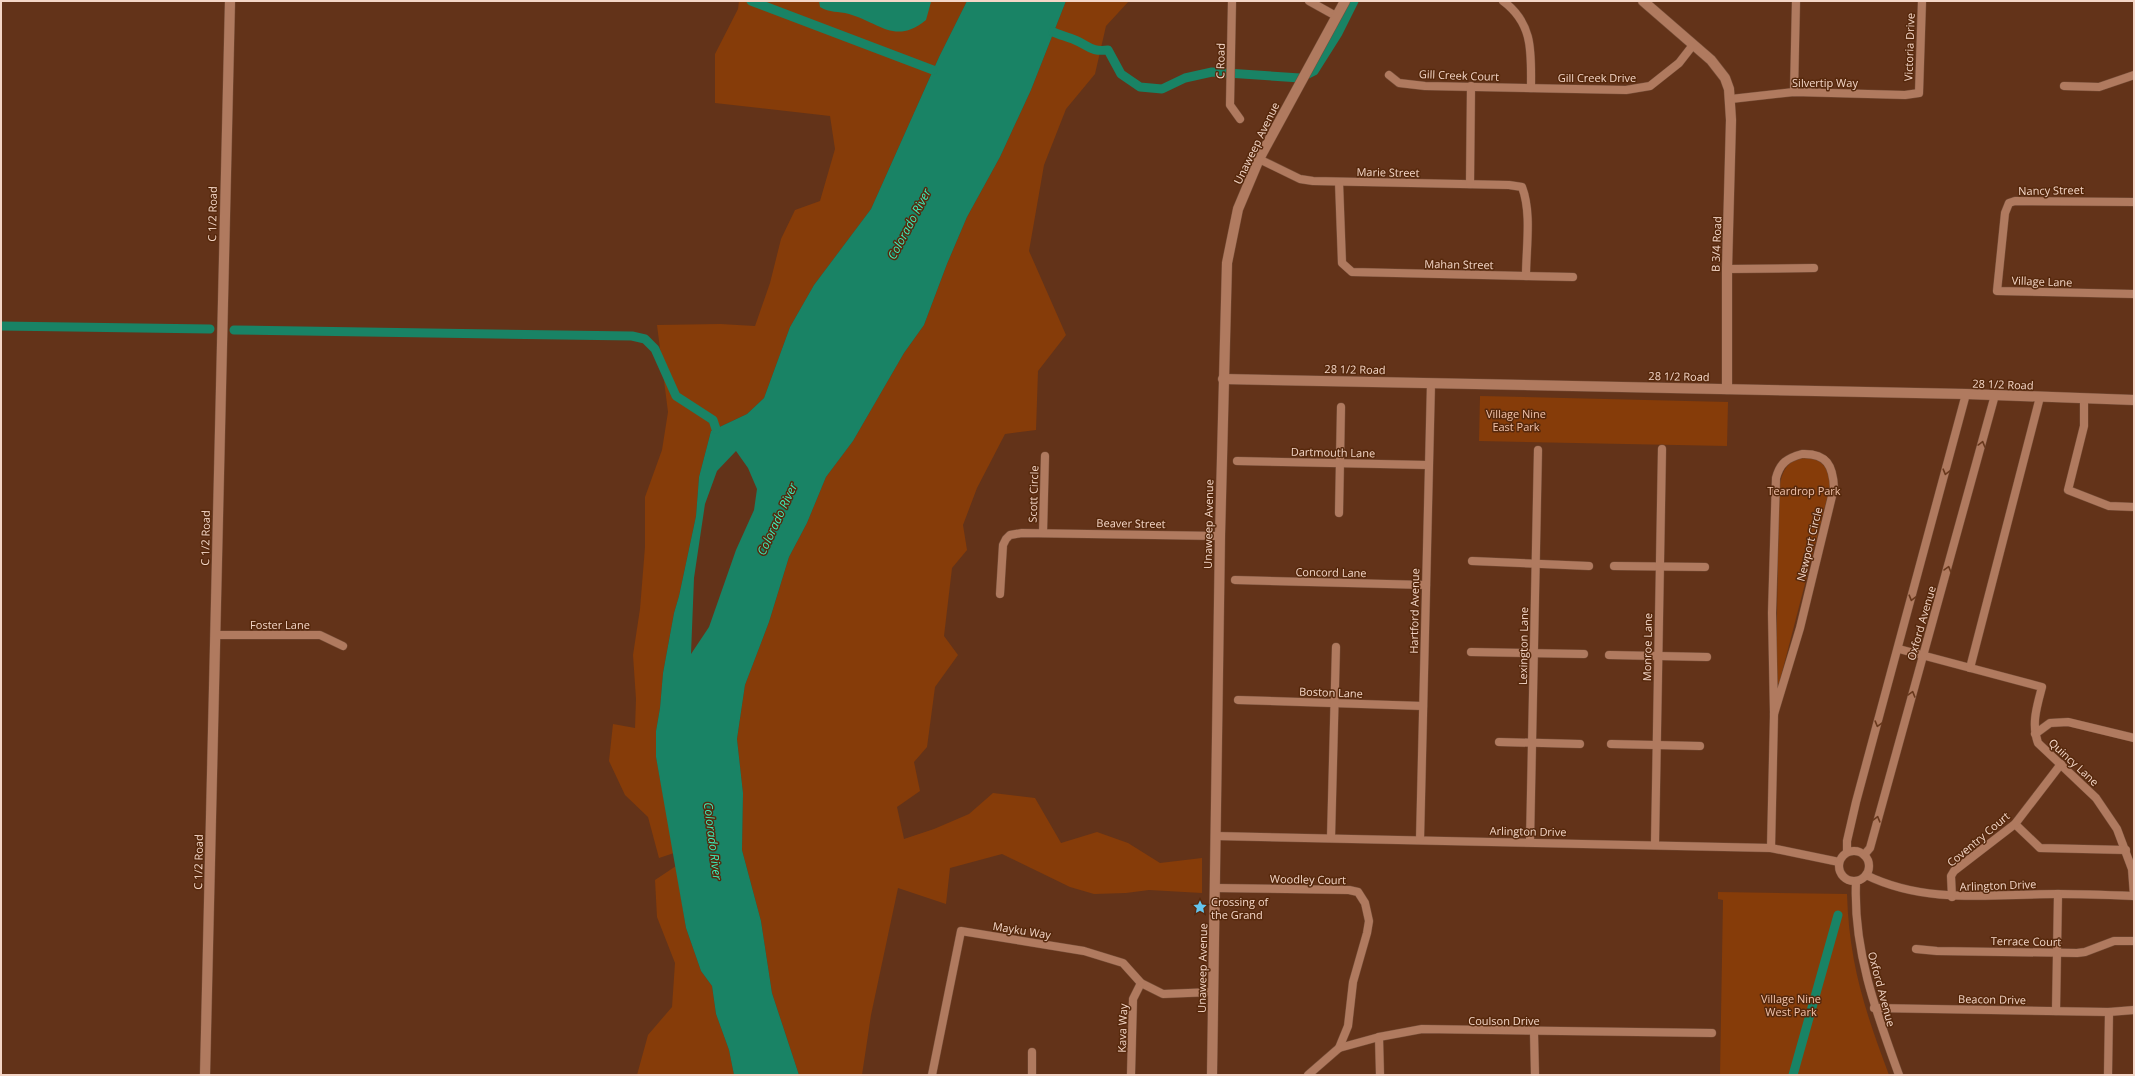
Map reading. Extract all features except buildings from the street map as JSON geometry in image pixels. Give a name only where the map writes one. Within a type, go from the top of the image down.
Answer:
[{"type":"street","name":"C 1/2 Road","points":[[205,1075],[230,1]]},
{"type":"street","name":"C Road","points":[[1232,1],[1230,104],[1240,119]]},
{"type":"street","points":[[1309,1],[1336,16]]},
{"type":"street","name":"Unaweep Avenue","points":[[1212,1075],[1220,536],[1227,262],[1238,209],[1259,159],[1336,16],[1346,1]]},
{"type":"street","points":[[1503,1],[1522,20],[1527,32],[1531,46],[1531,88]]},
{"type":"street","points":[[1794,92],[1796,1]]},
{"type":"street","name":"Victoria Drive","points":[[1919,93],[1922,1]]},
{"type":"street","name":"B 3/4 Road","points":[[1649,3],[1711,60],[1725,78],[1731,100],[1727,269],[1727,389]]},
{"type":"street","name":"Gill Creek Drive","points":[[1531,88],[1626,90],[1650,86],[1679,63],[1693,45]]},
{"type":"street","name":"Gill Creek Court","points":[[1389,75],[1399,83],[1425,86],[1531,88]]},
{"type":"street","points":[[2064,86],[2100,86],[2134,76]]},
{"type":"street","points":[[1470,184],[1471,86]]},
{"type":"street","name":"Silvertip Way","points":[[1731,100],[1794,92],[1905,95],[1919,93]]},
{"type":"street","name":"Marie Street","points":[[1259,159],[1300,178],[1339,182],[1470,184],[1522,187],[1526,197],[1526,276]]},
{"type":"street","name":"Mahan Street","points":[[1339,182],[1340,250],[1342,263],[1346,269],[1352,272],[1573,277]]},
{"type":"street","name":"Nancy Street","points":[[2002,243],[2005,213],[2008,203],[2015,201],[2071,200],[2134,202]]},
{"type":"street","name":"Village Lane","points":[[2002,243],[1997,291],[2134,294]]},
{"type":"street","points":[[1727,269],[1814,268]]},
{"type":"street","name":"28 1/2 Road","points":[[1223,379],[1966,394],[2134,400]]},
{"type":"street","name":"Hartford Avenue","points":[[1420,840],[1430,383]]},
{"type":"street","name":"Oxford Avenue","points":[[1847,852],[1856,802],[1899,649],[1966,394]]},
{"type":"street","name":"Oxford Avenue","points":[[1864,855],[1870,848],[1995,395]]},
{"type":"street","points":[[1970,668],[2040,397]]},
{"type":"street","points":[[2084,399],[2084,426],[2068,490],[2109,506],[2134,507]]},
{"type":"street","points":[[1339,513],[1341,407]]},
{"type":"street","name":"Monroe Lane","points":[[1654,844],[1662,449]]},
{"type":"street","name":"Lexington Lane","points":[[1530,842],[1538,450]]},
{"type":"street","name":"Newport Circle","points":[[1771,848],[1774,714],[1772,613],[1776,478],[1780,466],[1792,457],[1811,454],[1819,456],[1833,470],[1834,488],[1800,628],[1774,714]]},
{"type":"street","name":"Scott Circle","points":[[1043,533],[1045,456]]},
{"type":"street","name":"Dartmouth Lane","points":[[1237,461],[1428,465]]},
{"type":"street","name":"Beaver Street","points":[[1000,594],[1003,545],[1006,539],[1015,534],[1043,533],[1220,536]]},
{"type":"street","points":[[1472,561],[1589,566]]},
{"type":"street","points":[[1614,566],[1704,567]]},
{"type":"street","name":"Concord Lane","points":[[1235,580],[1426,585]]},
{"type":"street","name":"Foster Lane","points":[[215,635],[320,635],[343,646]]},
{"type":"street","points":[[1331,838],[1336,647]]},
{"type":"street","name":"Quincy Lane","points":[[1899,649],[2042,687],[2034,720],[2035,734],[2038,743],[2096,798],[2117,829],[2129,854],[2132,869],[2134,896]]},
{"type":"street","points":[[1471,652],[1584,654]]},
{"type":"street","points":[[1609,655],[1707,657]]},
{"type":"street","name":"Boston Lane","points":[[1238,700],[1423,706]]},
{"type":"street","points":[[2035,734],[2050,723],[2068,722],[2134,738]]},
{"type":"street","points":[[1499,742],[1580,744]]},
{"type":"street","points":[[1611,744],[1700,746]]},
{"type":"street","name":"Coventry Court","points":[[1952,897],[1951,876],[1954,871],[2015,824],[2061,764]]},
{"type":"street","points":[[2015,824],[2040,848],[2129,854]]},
{"type":"street","name":"Arlington Drive","points":[[1215,836],[1654,844],[1771,848],[1839,862]]},
{"type":"street","points":[[1856,851],[1864,855],[1868,862],[1866,875],[1856,882],[1843,878],[1839,871],[1839,862],[1847,852],[1856,851]]},
{"type":"street","name":"Arlington Drive","points":[[1866,875],[1885,884],[1914,892],[1952,897],[2058,894],[2134,896]]},
{"type":"street","name":"Oxford Avenue","points":[[1856,882],[1855,896],[1861,956],[1874,1008],[1899,1075]]},
{"type":"street","name":"Woodley Court","points":[[1215,888],[1349,890],[1358,892],[1365,903],[1368,927],[1353,982],[1348,1026],[1339,1048]]},
{"type":"street","points":[[2056,1011],[2058,894]]},
{"type":"street","name":"Mayku Way","points":[[932,1075],[961,931],[1090,953],[1124,963],[1141,983],[1164,994],[1213,992]]},
{"type":"street","name":"Terrace Court","points":[[1916,948],[1937,951],[2057,953],[2085,952],[2114,941],[2134,941]]},
{"type":"street","name":"Kava Way","points":[[1131,1075],[1133,999],[1141,983]]},
{"type":"street","name":"Beacon Drive","points":[[1874,1008],[2109,1012],[2134,1010]]},
{"type":"street","points":[[2108,1075],[2109,1012]]},
{"type":"street","name":"Coulson Drive","points":[[1308,1075],[1339,1048],[1379,1037],[1422,1029],[1534,1032],[1712,1033]]},
{"type":"street","points":[[1534,1032],[1535,1075]]},
{"type":"street","points":[[1379,1037],[1380,1075]]},
{"type":"street","points":[[1032,1052],[1032,1075]]},
{"type":"green space","points":[[739,1],[967,1],[939,57],[871,209],[814,285],[790,327],[764,398],[747,414],[711,431],[699,477],[696,516],[674,613],[663,673],[660,708],[656,731],[656,757],[674,853],[659,858],[648,817],[625,795],[609,761],[613,724],[635,728],[636,699],[633,655],[640,609],[645,547],[645,497],[662,450],[668,412],[657,325],[720,324],[755,326],[770,283],[781,239],[795,210],[820,201],[835,149],[830,116],[715,103],[715,54],[738,9]]},
{"type":"green space","points":[[1066,1],[1129,1],[1106,26],[1095,74],[1066,109],[1044,165],[1029,251],[1066,335],[1038,371],[1036,430],[1005,434],[977,488],[963,525],[967,550],[952,568],[944,636],[958,655],[935,687],[927,747],[914,762],[920,791],[897,807],[904,839],[934,829],[969,814],[993,793],[1035,798],[1061,843],[1097,832],[1128,843],[1160,863],[1202,858],[1202,893],[1149,890],[1126,893],[1094,894],[1070,887],[1002,854],[950,868],[946,904],[898,888],[871,1015],[862,1075],[799,1075],[772,993],[761,921],[742,850],[743,793],[737,739],[745,685],[769,622],[789,557],[807,523],[826,477],[853,441],[904,353],[924,325],[967,217],[1000,157],[1031,90]]},
{"type":"green space","name":"Village Nine East Park","points":[[1480,396],[1728,402],[1727,446],[1479,441]]},
{"type":"green space","name":"Teardrop Park","points":[[1802,457],[1814,459],[1822,464],[1827,471],[1831,483],[1779,684],[1776,681],[1779,488],[1783,472],[1788,465]]},
{"type":"green space","points":[[676,866],[686,928],[701,971],[712,986],[716,1014],[729,1050],[734,1075],[637,1075],[648,1035],[672,1007],[675,963],[657,917],[655,880]]},
{"type":"green space","name":"Village Nine West Park","points":[[1718,892],[1847,894],[1848,919],[1855,965],[1866,1008],[1889,1075],[1720,1075],[1723,900],[1718,899]]},
{"type":"water","points":[[819,1],[931,2],[926,20],[905,31],[896,31],[888,30],[849,14],[824,9],[820,7]]},
{"type":"water","name":"Colorado River","points":[[967,1],[1066,1],[1031,90],[1000,157],[967,217],[924,325],[904,353],[853,441],[826,477],[807,523],[789,557],[769,622],[745,685],[737,739],[743,793],[742,850],[761,921],[772,993],[799,1075],[734,1075],[729,1050],[716,1014],[712,986],[701,971],[686,928],[656,757],[656,731],[660,708],[663,673],[674,613],[696,516],[699,477],[711,431],[747,414],[764,398],[790,327],[814,285],[871,209],[939,57]],"holes":[[[736,451],[748,468],[757,489],[754,510],[736,550],[709,627],[691,654],[694,578],[705,504],[717,471]]]},
{"type":"waterway","points":[[751,1],[933,70]]},
{"type":"waterway","points":[[1053,32],[1097,50],[1108,50],[1121,74],[1140,87],[1162,89],[1185,78],[1212,72],[1300,78],[1314,71],[1338,33],[1354,1]]},
{"type":"waterway","points":[[1,326],[210,329]]},
{"type":"waterway","points":[[234,330],[632,336],[645,339],[655,349],[676,396],[713,420],[716,429]]},
{"type":"waterway","points":[[1793,1075],[1838,915]]},
{"type":"place","name":"Crossing of the Grand","points":[[1200,907]]}]
